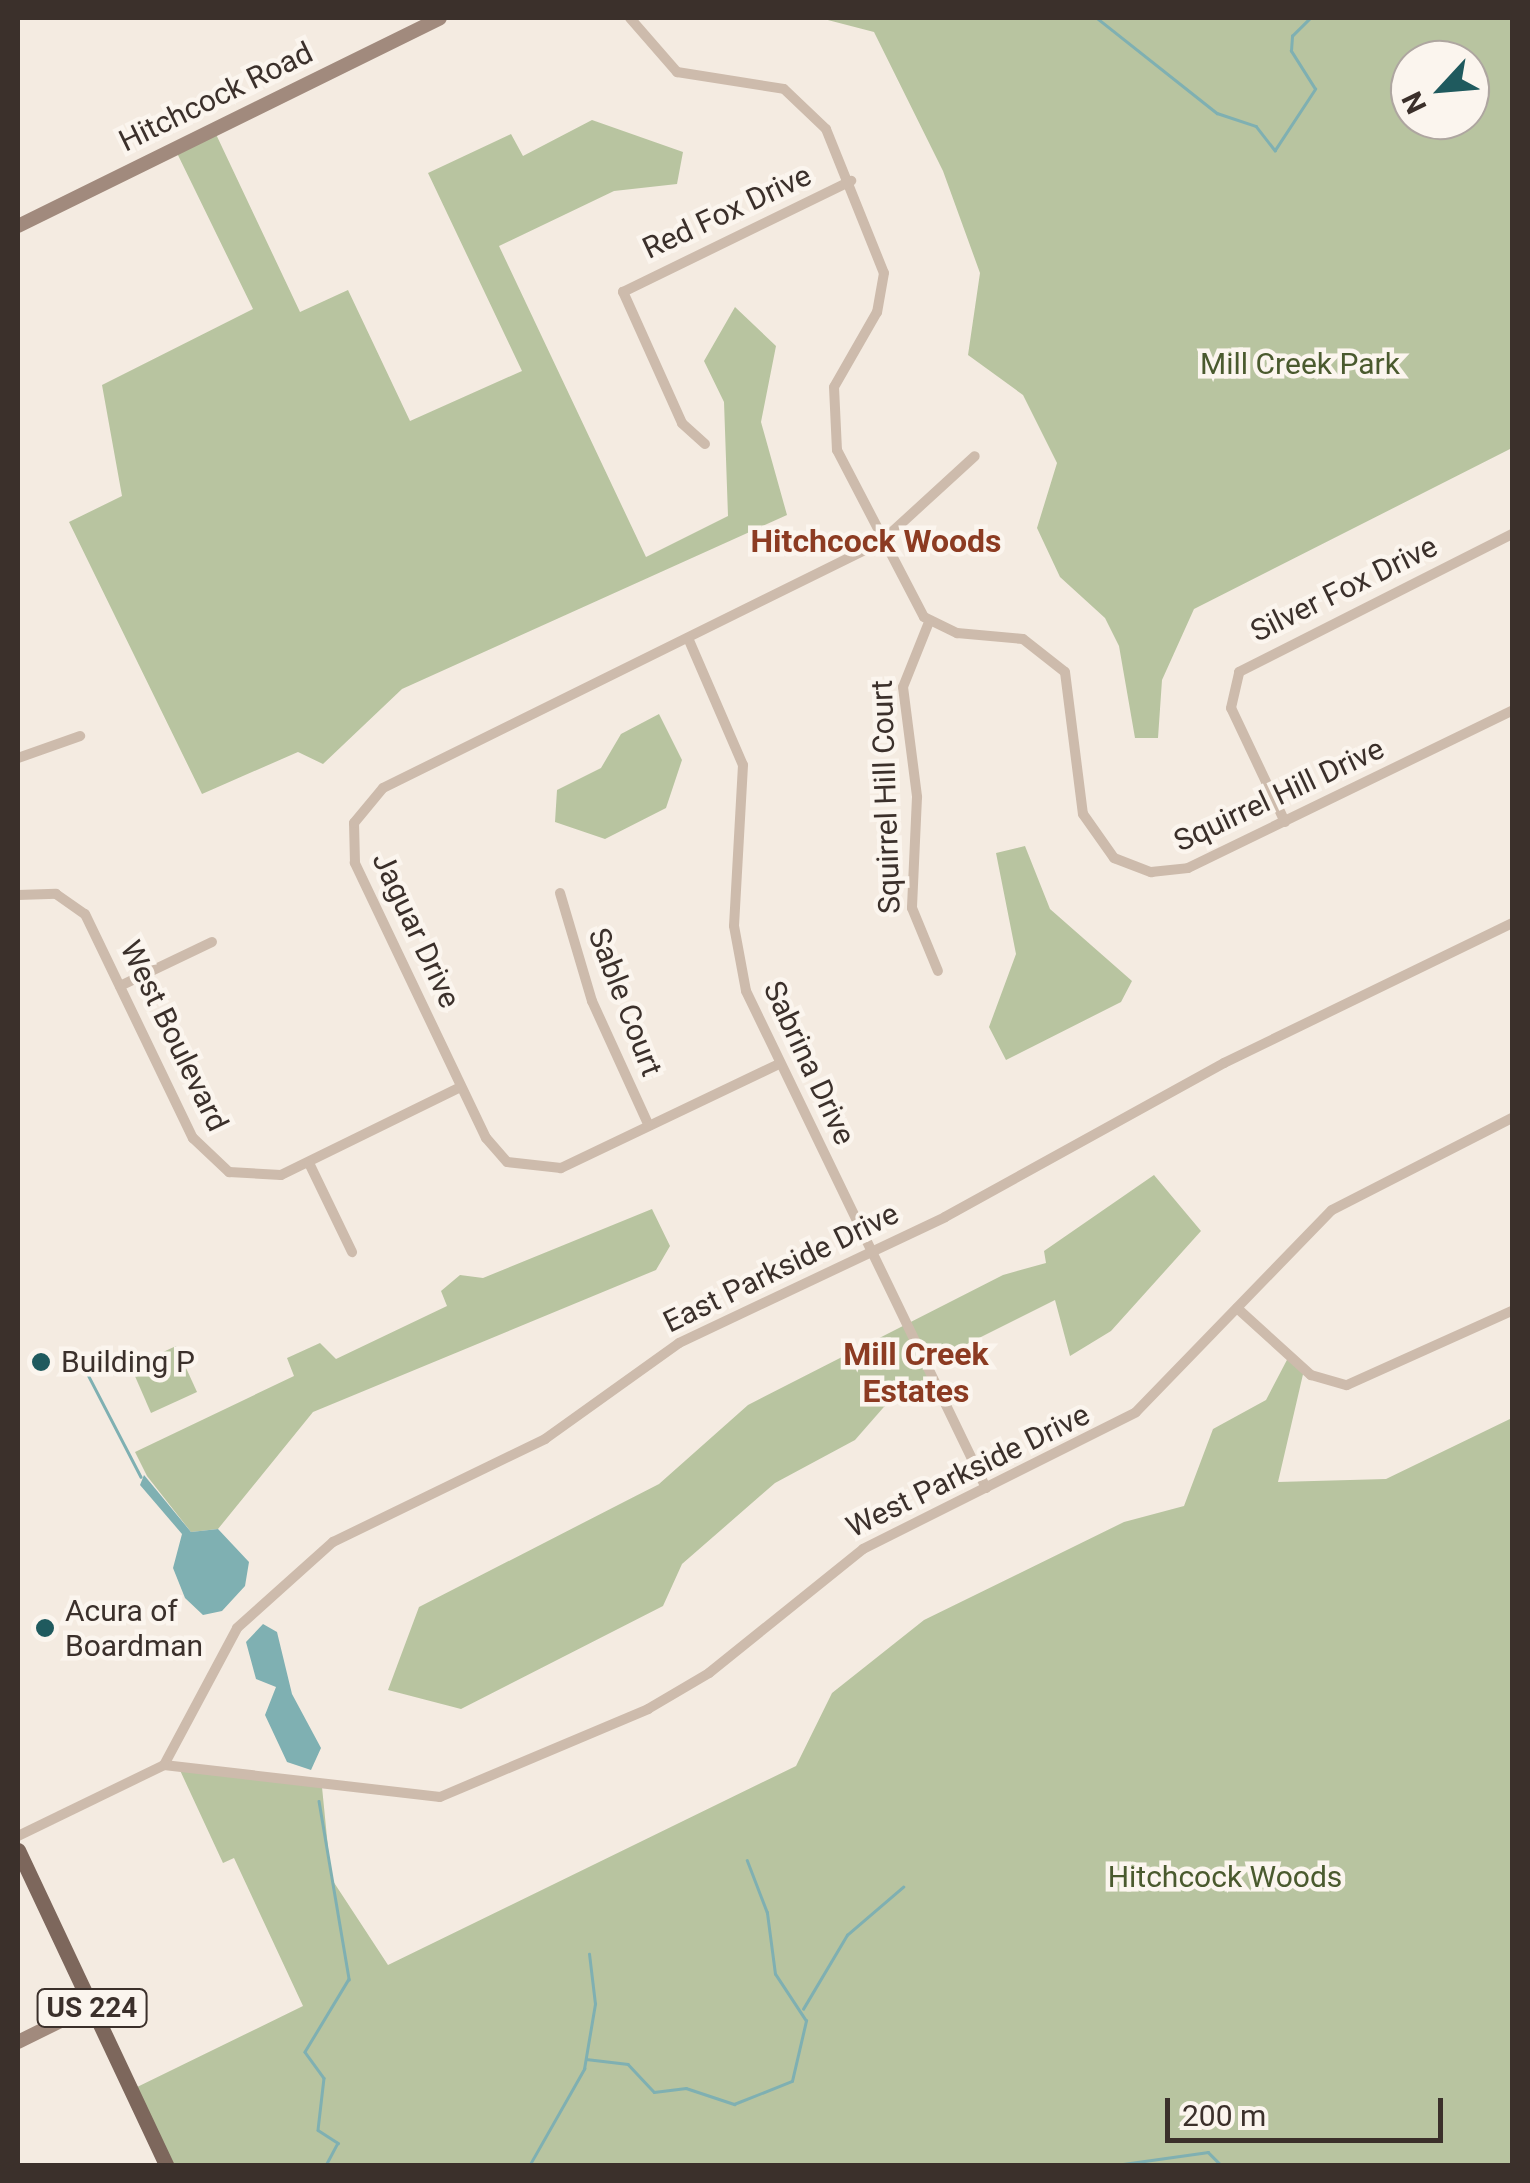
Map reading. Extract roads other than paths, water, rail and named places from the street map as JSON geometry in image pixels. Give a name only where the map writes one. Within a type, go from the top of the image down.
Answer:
[{"type":"main road","name":"US 224","points":[[18,1850],[167,2166]]},
{"type":"street","name":"Hitchcock Road","points":[[18,226],[440,18]]},
{"type":"street","points":[[630,18],[684,75],[762,82],[798,97],[851,181],[880,245],[884,283],[874,320],[838,376],[831,420],[881,542],[929,622]]},
{"type":"street","name":"Red Fox Drive","points":[[705,444],[682,423],[623,292],[851,181]]},
{"type":"street","name":"Jaguar Drive","points":[[779,1064],[562,1168],[528,1170],[492,1147],[355,863],[359,812],[383,788],[881,542],[975,456]]},
{"type":"street","name":"Silver Fox Drive","points":[[1285,822],[1231,708],[1239,672],[1512,534]]},
{"type":"street","name":"Squirrel Hill Drive","points":[[929,622],[1024,639],[1060,664],[1076,700],[1083,814],[1097,841],[1128,866],[1182,870],[1512,711]]},
{"type":"street","name":"Squirrel Hill Court","points":[[929,622],[903,687],[917,797],[912,908],[938,971]]},
{"type":"street","name":"Sabrina Drive","points":[[688,638],[743,765],[735,947],[779,1064],[986,1488]]},
{"type":"street","points":[[18,758],[80,736]]},
{"type":"street","name":"West Boulevard","points":[[18,895],[48,892],[74,904],[208,1158],[256,1178],[310,1163],[462,1087]]},
{"type":"street","name":"Sable Court","points":[[560,893],[592,1001],[648,1126]]},
{"type":"street","name":"East Parkside Drive","points":[[164,1765],[238,1628],[308,1559],[545,1440],[679,1343],[872,1251],[1224,1062],[1512,923]]},
{"type":"street","points":[[120,986],[212,942]]},
{"type":"street","name":"West Parkside Drive","points":[[164,1765],[400,1798],[474,1790],[682,1690],[846,1560],[1136,1412],[1332,1210],[1512,1118]]},
{"type":"street","points":[[310,1163],[352,1252]]},
{"type":"street","points":[[1237,1308],[1304,1370],[1340,1385],[1372,1379],[1512,1310]]},
{"type":"street","points":[[18,1836],[164,1765]]},
{"type":"street","points":[[18,2042],[91,2006]]},
{"type":"water","points":[[144,1475],[191,1532],[218,1529],[249,1562],[245,1586],[222,1611],[203,1615],[185,1598],[173,1568],[182,1534],[140,1485]]},
{"type":"water","points":[[263,1624],[277,1632],[292,1694],[321,1748],[311,1770],[287,1762],[265,1715],[276,1687],[256,1679],[246,1642]]},
{"type":"waterway","points":[[1097,18],[1217,113],[1256,126],[1275,150],[1315,89],[1291,51],[1292,36],[1310,18]]},
{"type":"waterway","points":[[82,1363],[141,1477]]},
{"type":"waterway","points":[[319,1801],[349,1979],[305,2052],[324,2078],[318,2130],[338,2143],[326,2166]]},
{"type":"waterway","points":[[586,2059],[628,2064],[654,2092],[686,2088],[734,2104],[792,2081],[806,2021],[775,1974],[767,1913],[747,1861]]},
{"type":"waterway","points":[[803,2009],[847,1935],[903,1887]]},
{"type":"waterway","points":[[529,2166],[584,2069],[595,2004],[589,1954]]},
{"type":"waterway","points":[[1109,2166],[1208,2152],[1222,2166]]},
{"type":"place","name":"Building P","points":[[41,1362]]},
{"type":"place","name":"Acura of Boardman","points":[[45,1628]]},
{"type":"district","name":"Hitchcock Woods","points":[[876,541]]},
{"type":"district","name":"Mill Creek Estates","points":[[916,1374]]},
{"type":"park label","name":"Mill Creek Park","points":[[1300,364]]}]
